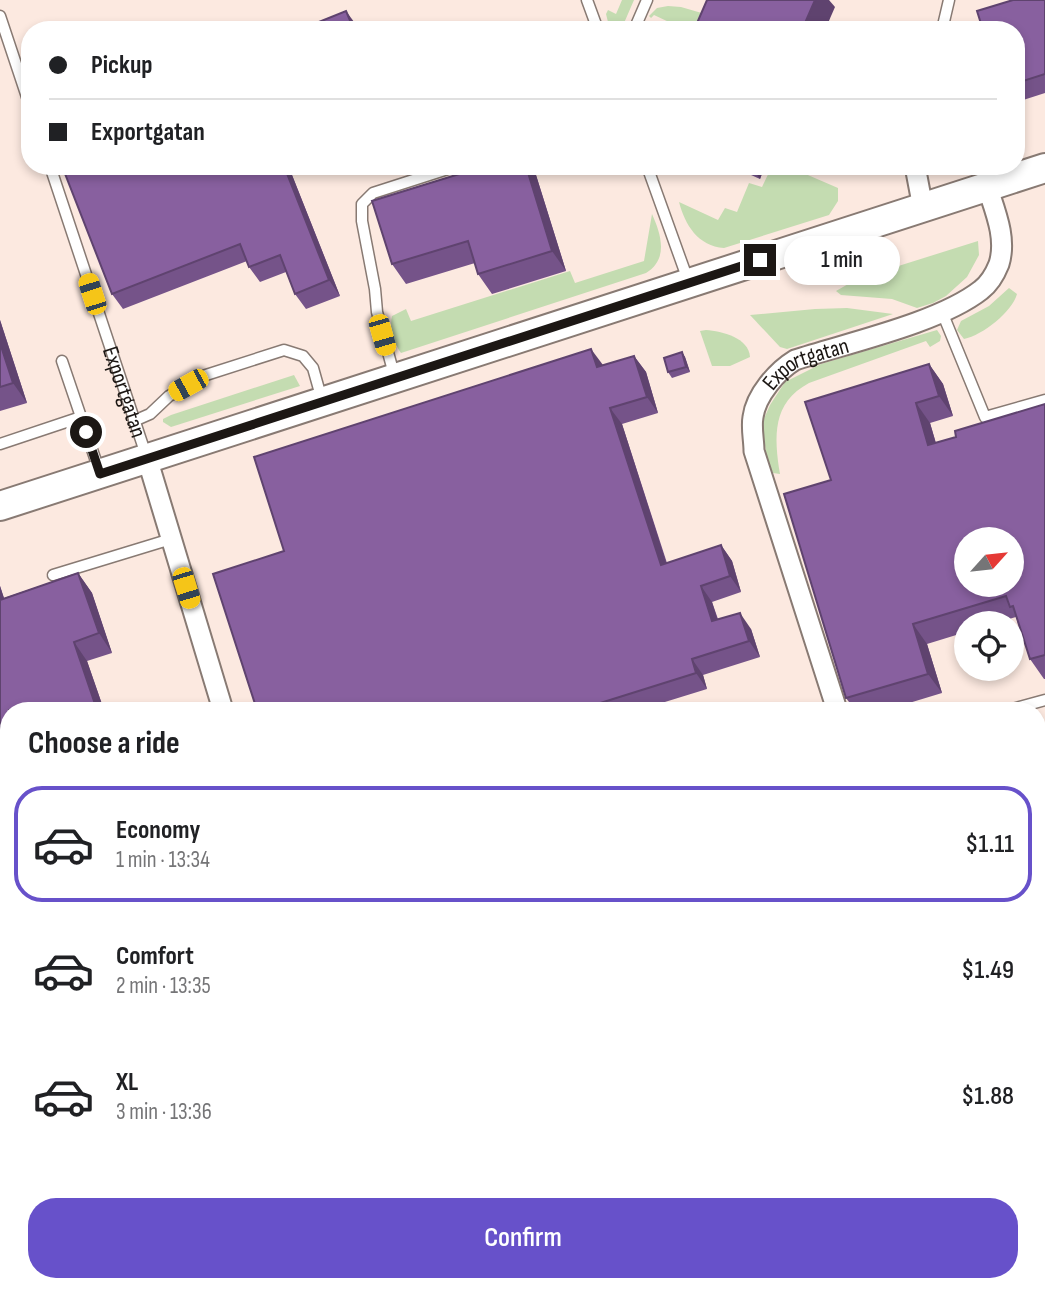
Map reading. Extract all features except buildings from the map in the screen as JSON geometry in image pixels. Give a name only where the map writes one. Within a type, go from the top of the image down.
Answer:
[{"type":"street","name":"Exportgatan","points":[[1025,174],[1045,168]]},
{"type":"street","points":[[917,175],[923,208]]},
{"type":"street","name":"Exportgatan","points":[[0,506],[1022,175]]},
{"type":"street","name":"Exportgatan","points":[[834,702],[754,451],[753,415],[767,385],[781,368],[795,360],[925,319],[981,290],[991,280],[999,264],[1001,247],[1000,227],[987,186]]},
{"type":"street","name":"Exportgatan","points":[[147,458],[221,702]]},
{"type":"lane","points":[[587,0],[595,21]]},
{"type":"lane","points":[[638,21],[647,0]]},
{"type":"lane","points":[[944,21],[949,0]]},
{"type":"lane","points":[[0,16],[21,79]]},
{"type":"lane","name":"Exportgatan","points":[[53,175],[147,458]]},
{"type":"lane","points":[[395,378],[377,312],[362,221],[362,204],[373,193],[429,175]]},
{"type":"lane","points":[[650,175],[690,284]]},
{"type":"lane","points":[[942,311],[985,417],[1045,400]]},
{"type":"lane","points":[[134,421],[150,414],[169,396],[206,374],[285,350],[303,356],[313,368],[323,402]]},
{"type":"lane","points":[[62,361],[100,474]]},
{"type":"lane","points":[[0,444],[81,416]]},
{"type":"lane","points":[[53,575],[171,539]]},
{"type":"shaded area","points":[[0,0],[1045,0],[1045,702],[0,702]]},
{"type":"green space","points":[[622,0],[634,0],[625,21],[608,21],[608,10],[616,14]]},
{"type":"green space","points":[[681,7],[712,16],[710,21],[667,21],[654,15],[651,18],[649,16],[657,8]]},
{"type":"green space","points":[[768,175],[808,175],[838,188],[838,201],[829,215],[724,248],[707,243],[694,233],[679,202],[718,220],[725,208],[737,212],[749,183],[762,187]]},
{"type":"green space","points":[[652,214],[661,246],[658,261],[646,273],[401,353],[396,345],[392,316],[406,309],[411,321],[570,271],[575,283],[644,261]]},
{"type":"green space","points":[[978,241],[979,255],[967,277],[946,296],[933,303],[917,308],[892,299],[841,295],[836,291],[857,279]]},
{"type":"green space","points":[[1009,288],[1017,294],[1003,315],[988,328],[964,339],[957,330],[961,321],[989,306]]},
{"type":"green space","points":[[847,308],[893,314],[787,349],[780,347],[750,315],[815,309]]},
{"type":"green space","points":[[706,330],[740,340],[750,357],[730,366],[712,366],[700,331]]},
{"type":"green space","points":[[937,330],[941,336],[940,341],[930,347],[926,341],[809,383],[797,391],[788,400],[778,422],[780,474],[773,473],[767,460],[762,423],[785,382],[821,364]]},
{"type":"green space","points":[[294,375],[300,386],[171,427],[163,422],[163,419],[171,415]]},
{"type":"route","points":[[86,432],[100,474],[760,260]]}]
